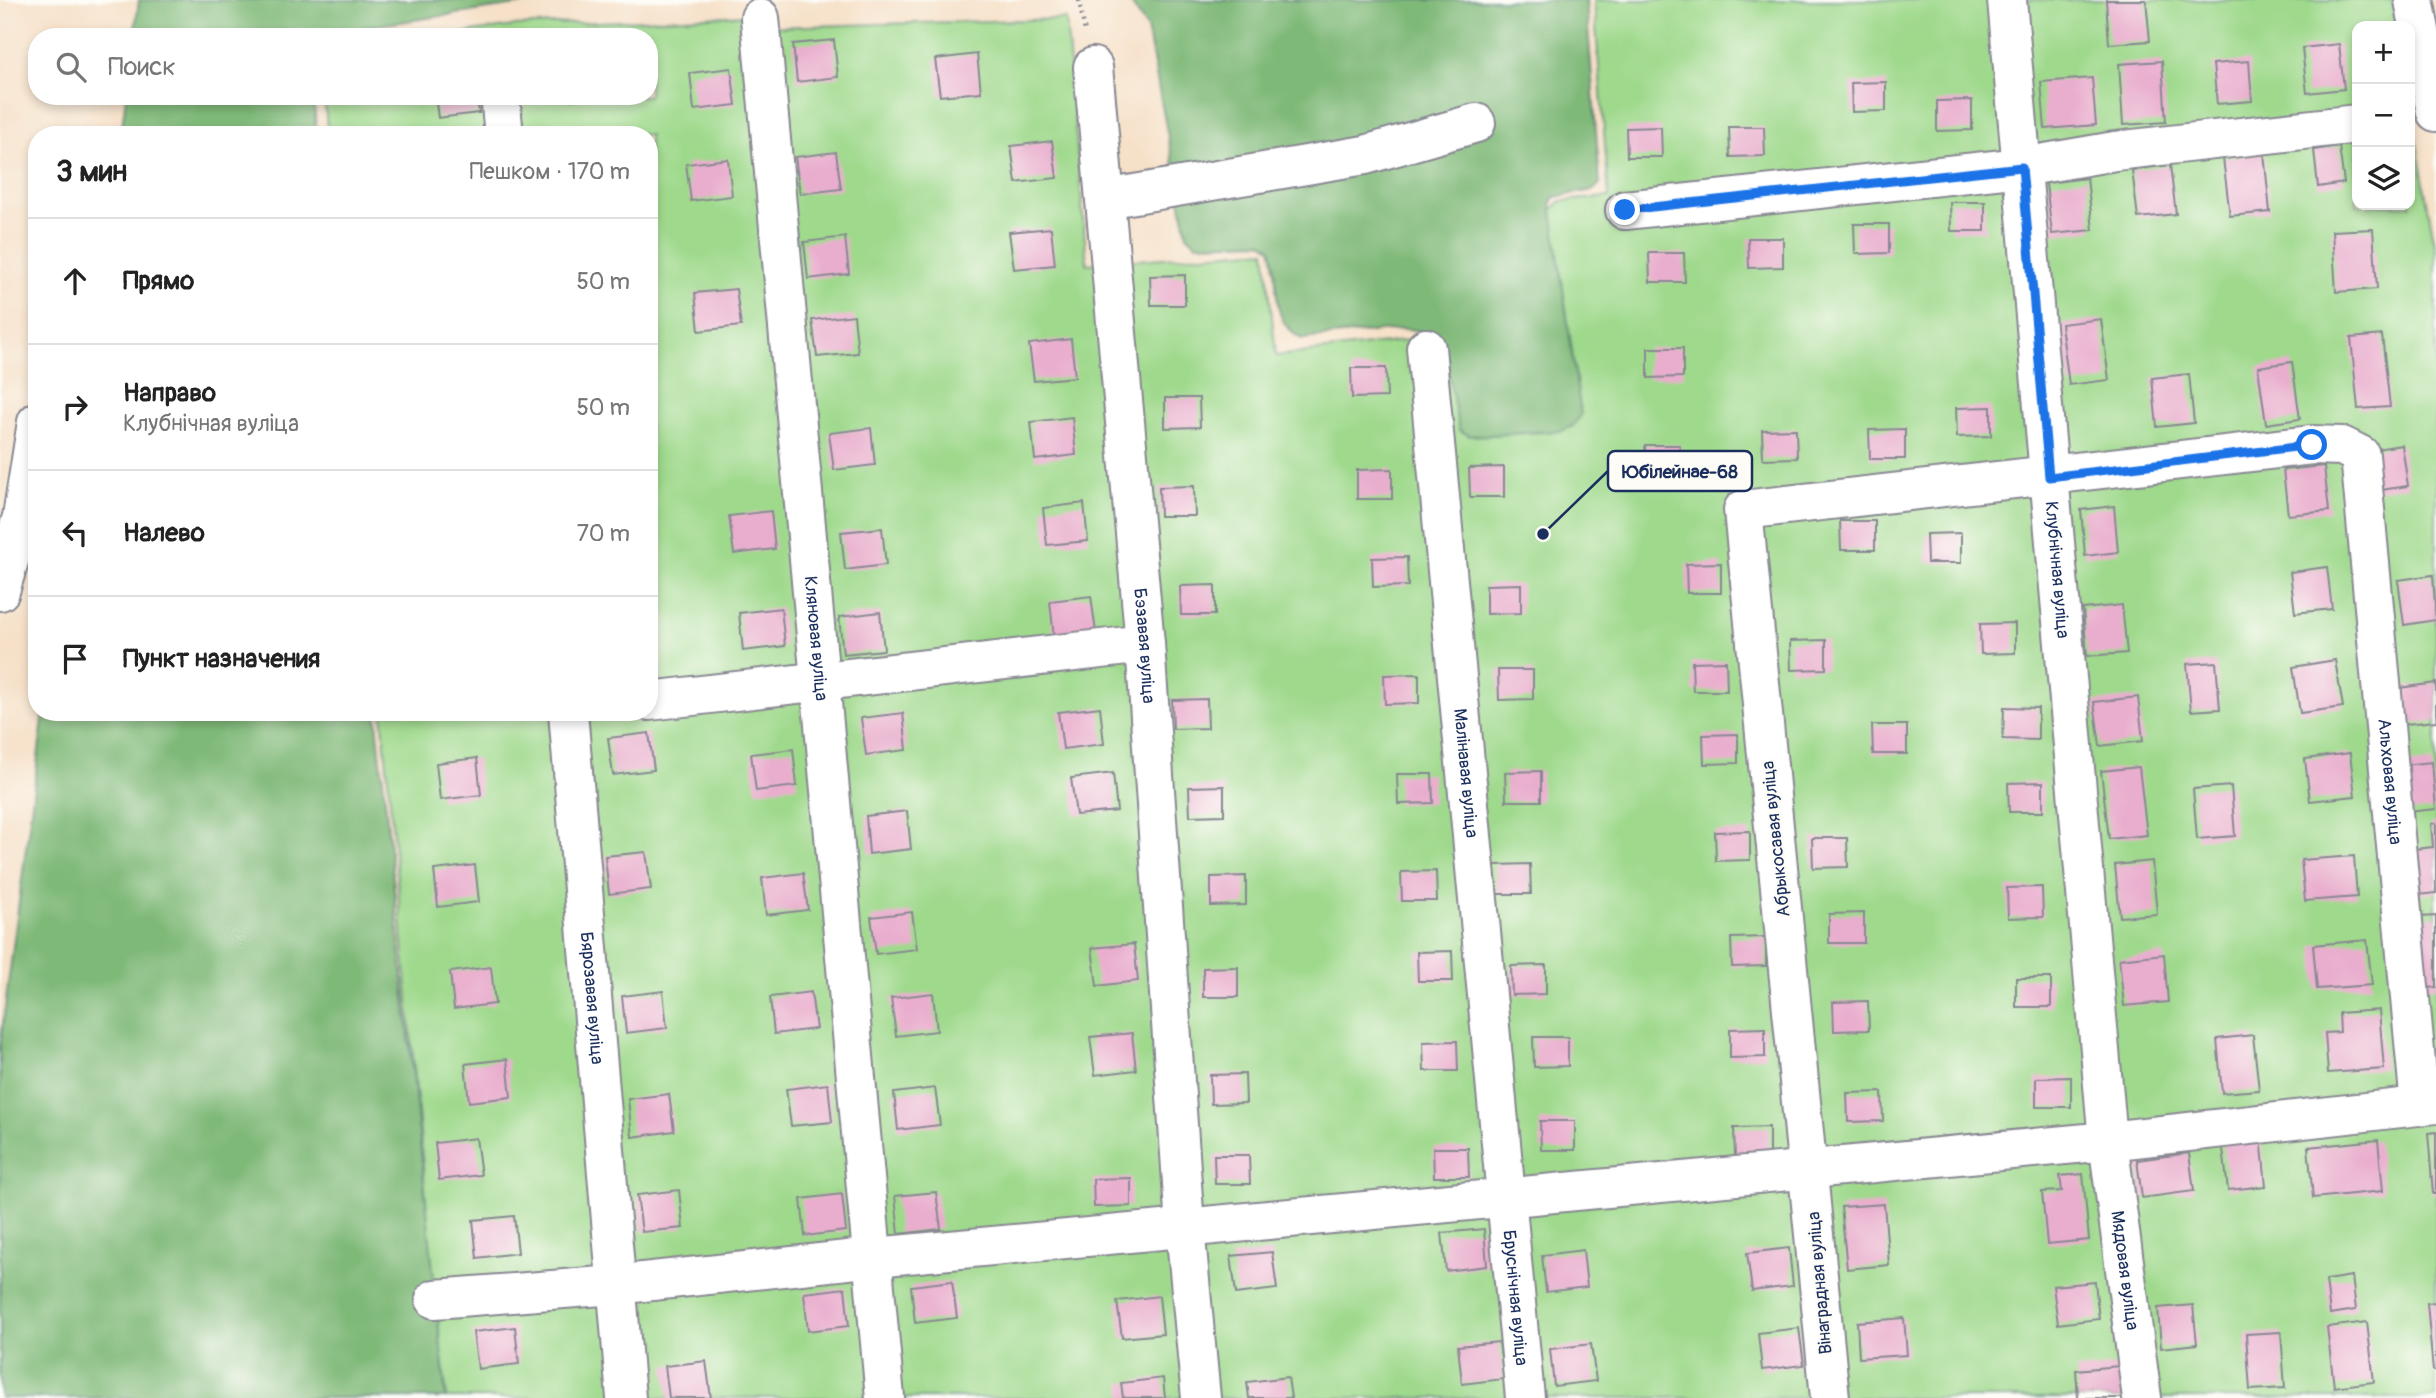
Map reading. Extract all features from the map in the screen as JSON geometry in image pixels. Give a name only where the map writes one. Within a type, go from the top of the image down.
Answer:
[{"type":"street","name":"Клубнічная вуліца","points":[[2007,0],[2108,1141]]},
{"type":"street","points":[[2414,0],[2436,114],[2415,117]]},
{"type":"street","name":"Кляновая вуліца","points":[[760,18],[875,1257],[885,1398]]},
{"type":"street","name":"Бэзавая вуліца","points":[[1093,67],[1145,644],[1185,1227],[1201,1398]]},
{"type":"street","points":[[501,105],[503,126]]},
{"type":"street","points":[[1105,199],[1365,155],[1476,123]]},
{"type":"street","points":[[1625,210],[2022,167],[2115,151],[2352,125]]},
{"type":"street","name":"Малінавая вуліца","points":[[1426,348],[1507,1198]]},
{"type":"street","name":"Альховая вуліца","points":[[2049,477],[2312,445],[2342,446],[2360,456],[2428,1105]]},
{"type":"street","name":"Абрыкосавая вуліца","points":[[1809,1167],[1744,510],[2049,477]]},
{"type":"street","points":[[0,591],[22,517],[28,479]]},
{"type":"street","points":[[658,700],[1145,644]]},
{"type":"street","name":"Бярозавая вуліца","points":[[569,721],[625,1398]]},
{"type":"street","points":[[435,1299],[615,1285],[1185,1227],[2108,1141],[2428,1105]]},
{"type":"street","name":"Мядовая вуліца","points":[[2108,1141],[2142,1398]]},
{"type":"street","name":"Вінаградная вуліца","points":[[1809,1167],[1830,1398]]},
{"type":"street","name":"Бруснічная вуліца","points":[[1507,1198],[1525,1398]]},
{"type":"green space","points":[[139,0],[551,0],[359,28],[135,28]]},
{"type":"green space","points":[[1129,0],[1586,0],[1600,184],[1593,190],[1555,197],[1551,204],[1581,415],[1573,426],[1561,431],[1470,436],[1459,430],[1443,345],[1434,337],[1401,329],[1302,339],[1291,331],[1279,311],[1271,248],[1262,242],[1197,244],[1187,235],[1147,28]]},
{"type":"green space","points":[[1594,0],[2392,0],[2395,21],[2352,21],[2352,210],[2415,210],[2415,135],[2436,251],[2436,1398],[447,1398],[435,1299],[383,721],[658,721],[658,126],[327,126],[325,105],[658,105],[658,28],[500,28],[514,26],[748,15],[771,27],[1066,19],[1087,264],[1265,250],[1276,356],[1412,340],[1561,201],[1609,197]]},
{"type":"green space","points":[[125,105],[314,105],[316,126],[122,126]]},
{"type":"green space","points":[[43,721],[377,721],[446,1398],[0,1398],[0,1045]]},
{"type":"building","points":[[2106,0],[2146,0],[2150,41],[2109,44]]},
{"type":"building","points":[[834,40],[838,77],[797,82],[793,44]]},
{"type":"building","points":[[2339,44],[2344,89],[2307,93],[2302,48]]},
{"type":"building","points":[[977,54],[981,92],[940,96],[935,59]]},
{"type":"building","points":[[2162,61],[2166,122],[2123,125],[2119,64]]},
{"type":"building","points":[[2249,61],[2252,101],[2217,104],[2213,64]]},
{"type":"building","points":[[731,68],[736,105],[694,110],[690,73]]},
{"type":"building","points":[[2092,78],[2096,125],[2045,129],[2041,82]]},
{"type":"building","points":[[1886,82],[1886,111],[1852,112],[1851,83]]},
{"type":"building","points":[[1972,100],[1972,130],[1937,131],[1937,101]]},
{"type":"building","points":[[436,105],[478,105],[479,113],[438,118]]},
{"type":"building","points":[[1661,127],[1662,157],[1627,157],[1626,128]]},
{"type":"building","points":[[1729,127],[1764,127],[1765,156],[1730,157]]},
{"type":"building","points":[[1052,141],[1057,178],[1016,183],[1011,146]]},
{"type":"building","points":[[2339,146],[2344,183],[2318,187],[2314,150]]},
{"type":"building","points":[[836,152],[841,189],[800,194],[795,157]]},
{"type":"building","points":[[2264,153],[2270,212],[2230,216],[2223,158]]},
{"type":"building","points":[[728,159],[732,196],[691,201],[686,164]]},
{"type":"building","points":[[2170,165],[2176,214],[2138,218],[2132,170]]},
{"type":"building","points":[[2087,178],[2093,230],[2052,234],[2046,183]]},
{"type":"building","points":[[1950,202],[1985,202],[1985,231],[1951,231]]},
{"type":"building","points":[[1854,224],[1889,224],[1889,253],[1855,254]]},
{"type":"building","points":[[1051,228],[1055,265],[1014,269],[1009,232]]},
{"type":"building","points":[[2373,229],[2377,289],[2336,292],[2332,231]]},
{"type":"building","points":[[845,237],[849,274],[808,279],[804,242]]},
{"type":"building","points":[[1748,238],[1783,238],[1783,267],[1749,268]]},
{"type":"building","points":[[1649,253],[1684,253],[1685,282],[1650,282]]},
{"type":"building","points":[[1185,275],[1185,305],[1151,305],[1150,276]]},
{"type":"building","points":[[736,289],[741,326],[699,331],[695,293]]},
{"type":"building","points":[[854,315],[858,353],[817,357],[812,320]]},
{"type":"building","points":[[2101,319],[2109,380],[2069,385],[2061,324]]},
{"type":"building","points":[[2382,335],[2390,407],[2358,409],[2351,338]]},
{"type":"building","points":[[1071,339],[1075,377],[1034,381],[1029,344]]},
{"type":"building","points":[[1648,348],[1683,348],[1683,377],[1648,378]]},
{"type":"building","points":[[2292,362],[2300,419],[2266,424],[2258,367]]},
{"type":"building","points":[[1351,368],[1386,368],[1387,397],[1352,398]]},
{"type":"building","points":[[2189,374],[2194,423],[2157,427],[2152,378]]},
{"type":"building","points":[[1165,398],[1199,398],[1200,427],[1165,428]]},
{"type":"building","points":[[1991,407],[1991,436],[1957,437],[1956,408]]},
{"type":"building","points":[[1072,417],[1076,455],[1035,460],[1031,422]]},
{"type":"building","points":[[871,428],[875,465],[834,470],[829,433]]},
{"type":"building","points":[[1796,429],[1797,458],[1763,459],[1762,430]]},
{"type":"building","points":[[1905,429],[1905,459],[1870,459],[1869,430]]},
{"type":"building","points":[[1645,445],[1680,445],[1680,474],[1646,475]]},
{"type":"building","points":[[2402,445],[2408,486],[2374,491],[2369,450]]},
{"type":"building","points":[[2324,466],[2329,511],[2288,515],[2283,470]]},
{"type":"building","points":[[1504,467],[1504,497],[1470,497],[1469,468]]},
{"type":"building","points":[[1392,469],[1392,499],[1357,499],[1357,470]]},
{"type":"building","points":[[1194,486],[1195,516],[1160,516],[1159,487]]},
{"type":"building","points":[[1084,503],[1088,541],[1047,545],[1043,508]]},
{"type":"building","points":[[2114,506],[2118,552],[2085,556],[2081,510]]},
{"type":"building","points":[[771,511],[775,549],[734,554],[729,516]]},
{"type":"building","points":[[1840,521],[1875,521],[1875,550],[1841,550]]},
{"type":"building","points":[[882,528],[886,565],[845,570],[841,532]]},
{"type":"building","points":[[1961,533],[1961,563],[1927,563],[1926,534]]},
{"type":"building","points":[[1407,557],[1408,586],[1373,587],[1372,558]]},
{"type":"building","points":[[1721,563],[1721,593],[1687,593],[1686,564]]},
{"type":"building","points":[[2327,567],[2332,609],[2295,613],[2290,572]]},
{"type":"building","points":[[2433,575],[2436,620],[2404,625],[2398,580]]},
{"type":"building","points":[[1521,584],[1521,613],[1486,614],[1486,585]]},
{"type":"building","points":[[1215,585],[1215,615],[1181,615],[1180,586]]},
{"type":"building","points":[[1091,596],[1096,633],[1054,638],[1050,601]]},
{"type":"building","points":[[2122,605],[2127,653],[2087,656],[2083,609]]},
{"type":"building","points":[[781,608],[785,646],[743,651],[739,613]]},
{"type":"building","points":[[880,612],[884,650],[843,654],[839,617]]},
{"type":"building","points":[[2015,623],[2015,653],[1981,654],[1980,624]]},
{"type":"building","points":[[1826,640],[1826,669],[1791,670],[1790,641]]},
{"type":"building","points":[[2335,660],[2343,707],[2300,713],[2293,667]]},
{"type":"building","points":[[1726,661],[1727,691],[1693,691],[1692,662]]},
{"type":"building","points":[[2216,662],[2220,709],[2191,711],[2187,664]]},
{"type":"building","points":[[1498,670],[1533,670],[1533,699],[1499,700]]},
{"type":"building","points":[[1419,674],[1419,703],[1385,704],[1384,675]]},
{"type":"building","points":[[2436,683],[2436,721],[2396,725],[2392,689]]},
{"type":"building","points":[[2138,697],[2143,741],[2100,746],[2094,702]]},
{"type":"building","points":[[1207,699],[1208,728],[1173,729],[1172,700]]},
{"type":"building","points":[[1100,707],[1104,744],[1063,749],[1058,712]]},
{"type":"building","points":[[2004,707],[2038,708],[2038,740],[2003,739]]},
{"type":"building","points":[[903,713],[907,750],[866,755],[861,718]]},
{"type":"building","points":[[1872,725],[1907,725],[1907,754],[1873,754]]},
{"type":"building","points":[[649,733],[654,770],[613,775],[608,738]]},
{"type":"building","points":[[1738,734],[1738,763],[1704,764],[1703,735]]},
{"type":"building","points":[[793,749],[797,786],[756,791],[751,754]]},
{"type":"building","points":[[2350,753],[2355,796],[2310,801],[2305,759]]},
{"type":"building","points":[[477,758],[481,795],[440,800],[436,763]]},
{"type":"building","points":[[2432,762],[2436,809],[2407,812],[2402,765]]},
{"type":"building","points":[[2139,767],[2147,835],[2109,839],[2101,771]]},
{"type":"building","points":[[1541,771],[1541,801],[1506,801],[1505,772]]},
{"type":"building","points":[[1113,773],[1117,811],[1076,815],[1071,778]]},
{"type":"building","points":[[1397,774],[1432,774],[1433,803],[1398,804]]},
{"type":"building","points":[[2043,782],[2043,812],[2009,812],[2008,783]]},
{"type":"building","points":[[1224,786],[1224,815],[1190,816],[1189,787]]},
{"type":"building","points":[[2231,786],[2235,836],[2197,839],[2193,789]]},
{"type":"building","points":[[907,811],[911,849],[869,854],[866,816]]},
{"type":"building","points":[[2436,823],[2436,893],[2418,895],[2414,849],[2433,847],[2431,824]]},
{"type":"building","points":[[1750,831],[1750,860],[1716,861],[1715,832]]},
{"type":"building","points":[[1812,838],[1847,838],[1848,867],[1813,868]]},
{"type":"building","points":[[646,852],[651,889],[609,894],[605,856]]},
{"type":"building","points":[[2354,856],[2357,897],[2305,901],[2301,860]]},
{"type":"building","points":[[2152,861],[2157,914],[2120,917],[2115,865]]},
{"type":"building","points":[[1530,864],[1531,894],[1496,894],[1495,865]]},
{"type":"building","points":[[475,865],[479,902],[438,907],[434,870]]},
{"type":"building","points":[[1436,871],[1437,901],[1402,901],[1401,872]]},
{"type":"building","points":[[803,873],[808,910],[766,915],[762,878]]},
{"type":"building","points":[[1246,876],[1246,905],[1211,906],[1211,877]]},
{"type":"building","points":[[2042,887],[2043,917],[2008,918],[2007,888]]},
{"type":"building","points":[[912,912],[917,949],[876,954],[871,917]]},
{"type":"building","points":[[1864,913],[1864,943],[1829,943],[1829,914]]},
{"type":"building","points":[[2436,916],[2436,987],[2426,988],[2420,917]]},
{"type":"building","points":[[1766,937],[1766,966],[1732,967],[1731,938]]},
{"type":"building","points":[[2367,940],[2372,985],[2317,989],[2313,945]]},
{"type":"building","points":[[1134,944],[1138,981],[1097,986],[1092,948]]},
{"type":"building","points":[[1452,951],[1453,981],[1418,981],[1417,952]]},
{"type":"building","points":[[2164,954],[2168,1002],[2124,1006],[2119,959]]},
{"type":"building","points":[[1546,965],[1546,994],[1512,995],[1511,966]]},
{"type":"building","points":[[491,967],[495,1004],[454,1009],[450,972]]},
{"type":"building","points":[[1238,967],[1238,997],[1203,997],[1203,968]]},
{"type":"building","points":[[2016,978],[2051,978],[2051,1007],[2016,1007]]},
{"type":"building","points":[[663,991],[667,1028],[626,1033],[622,996]]},
{"type":"building","points":[[811,992],[816,1029],[774,1034],[770,997]]},
{"type":"building","points":[[933,993],[937,1031],[896,1036],[891,998]]},
{"type":"building","points":[[1868,1001],[1869,1030],[1834,1031],[1833,1002]]},
{"type":"building","points":[[2379,1010],[2384,1069],[2328,1073],[2325,1033],[2340,1032],[2339,1013]]},
{"type":"building","points":[[1765,1028],[1765,1057],[1730,1058],[1730,1029]]},
{"type":"building","points":[[1132,1033],[1136,1070],[1095,1075],[1090,1037]]},
{"type":"building","points":[[2253,1035],[2259,1090],[2222,1093],[2217,1039]]},
{"type":"building","points":[[1533,1037],[1568,1037],[1568,1066],[1534,1067]]},
{"type":"building","points":[[1457,1041],[1458,1071],[1424,1071],[1423,1042]]},
{"type":"building","points":[[507,1059],[511,1097],[469,1102],[465,1064]]},
{"type":"building","points":[[1245,1074],[1246,1103],[1211,1104],[1210,1075]]},
{"type":"building","points":[[2071,1077],[2071,1107],[2036,1107],[2036,1078]]},
{"type":"building","points":[[828,1084],[832,1122],[791,1126],[786,1089]]},
{"type":"building","points":[[935,1088],[940,1125],[898,1130],[894,1093]]},
{"type":"building","points":[[1882,1092],[1883,1121],[1848,1122],[1847,1093]]},
{"type":"building","points":[[669,1094],[674,1131],[632,1137],[628,1099]]},
{"type":"building","points":[[1540,1121],[1575,1121],[1575,1150],[1541,1150]]},
{"type":"building","points":[[1769,1127],[1769,1156],[1735,1157],[1734,1128]]},
{"type":"building","points":[[2436,1132],[2436,1194],[2433,1194],[2428,1133]]},
{"type":"building","points":[[2261,1137],[2266,1186],[2228,1190],[2222,1141]]},
{"type":"building","points":[[476,1138],[481,1175],[439,1180],[435,1143]]},
{"type":"building","points":[[2378,1140],[2383,1191],[2313,1198],[2308,1147]]},
{"type":"building","points":[[1433,1148],[1468,1148],[1469,1177],[1434,1177]]},
{"type":"building","points":[[2189,1153],[2194,1191],[2142,1198],[2137,1160]]},
{"type":"building","points":[[1214,1155],[1249,1155],[1250,1184],[1215,1184]]},
{"type":"building","points":[[2083,1174],[2089,1240],[2047,1244],[2042,1192],[2062,1191],[2060,1176]]},
{"type":"building","points":[[1131,1178],[1131,1206],[1094,1207],[1093,1179]]},
{"type":"building","points":[[679,1190],[683,1228],[642,1232],[637,1195]]},
{"type":"building","points":[[936,1192],[941,1229],[899,1234],[895,1196]]},
{"type":"building","points":[[842,1194],[846,1231],[805,1236],[801,1199]]},
{"type":"building","points":[[1884,1204],[1889,1265],[1847,1269],[1841,1207]]},
{"type":"building","points":[[514,1216],[518,1253],[477,1258],[473,1220]]},
{"type":"building","points":[[1484,1229],[1487,1266],[1446,1271],[1442,1233]]},
{"type":"building","points":[[1789,1248],[1793,1286],[1752,1291],[1747,1253]]},
{"type":"building","points":[[1583,1250],[1587,1287],[1546,1292],[1542,1255]]},
{"type":"building","points":[[1272,1252],[1277,1289],[1236,1294],[1231,1256]]},
{"type":"building","points":[[2352,1276],[2356,1310],[2330,1314],[2326,1280]]},
{"type":"building","points":[[952,1281],[957,1318],[915,1323],[911,1286]]},
{"type":"building","points":[[2095,1282],[2099,1319],[2058,1324],[2053,1286]]},
{"type":"building","points":[[845,1288],[849,1326],[808,1331],[804,1293]]},
{"type":"building","points":[[1159,1296],[1163,1334],[1122,1338],[1117,1301]]},
{"type":"building","points":[[2436,1302],[2436,1371],[2433,1371],[2427,1303]]},
{"type":"building","points":[[2193,1305],[2197,1344],[2161,1348],[2158,1308]]},
{"type":"building","points":[[1904,1318],[1907,1355],[1859,1358],[1857,1322]]},
{"type":"building","points":[[2367,1322],[2374,1382],[2334,1387],[2327,1327]]},
{"type":"building","points":[[515,1327],[519,1364],[478,1369],[473,1332]]},
{"type":"building","points":[[1799,1328],[1804,1365],[1762,1370],[1758,1333]]},
{"type":"building","points":[[2281,1332],[2285,1388],[2250,1390],[2246,1334]]},
{"type":"building","points":[[1499,1342],[1504,1379],[1462,1384],[1458,1346]]},
{"type":"building","points":[[1591,1344],[1596,1381],[1554,1386],[1550,1349]]},
{"type":"building","points":[[706,1361],[711,1398],[669,1398],[665,1366]]},
{"type":"building","points":[[2119,1366],[2122,1398],[2078,1398],[2076,1370]]},
{"type":"building","points":[[1288,1377],[1291,1398],[1249,1398],[1247,1382]]},
{"type":"building","points":[[1163,1378],[1165,1398],[1123,1398],[1121,1383]]},
{"type":"place","name":"Юбілейнае-68","points":[[1543,534]]},
{"type":"route","points":[[1625,210],[2022,167],[2049,477],[2312,445]]}]
